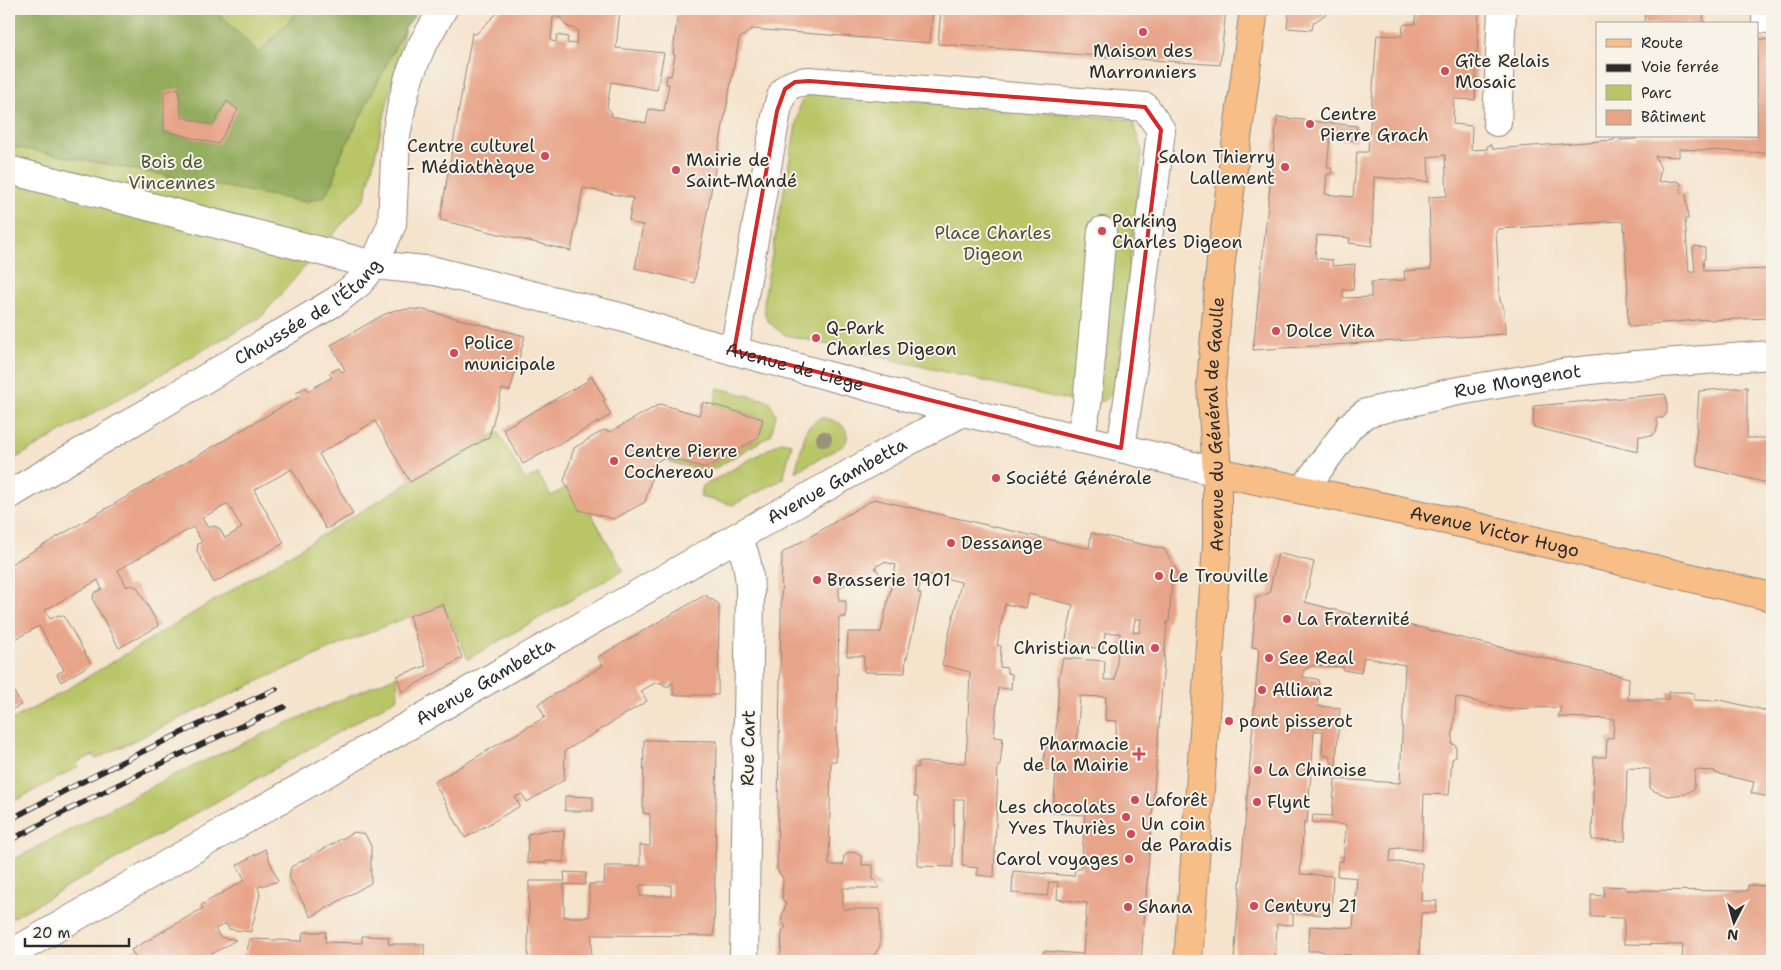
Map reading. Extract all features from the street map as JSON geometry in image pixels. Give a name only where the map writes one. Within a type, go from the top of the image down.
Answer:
[{"type":"main road","name":"Avenue du Général de Gaulle","points":[[1188,961],[1218,545],[1217,472],[1210,385],[1221,260],[1254,9]]},
{"type":"main road","name":"Avenue Victor Hugo","points":[[1217,472],[1465,524],[1772,597]]},
{"type":"street","name":"Chaussée de l'Étang","points":[[9,495],[336,301],[359,283],[374,266],[392,224],[396,136],[409,77],[421,47],[443,9]]},
{"type":"street","points":[[1496,122],[1502,9]]},
{"type":"street","points":[[734,351],[777,111],[780,98],[786,89],[795,82],[808,81],[1145,107],[1160,130],[1131,380],[1121,448]]},
{"type":"street","name":"Avenue de Liège","points":[[9,170],[374,266],[435,271],[624,318],[694,340],[963,412],[1080,438],[1217,472]]},
{"type":"street","points":[[1080,438],[1087,405],[1102,232]]},
{"type":"street","name":"Rue Mongenot","points":[[1303,490],[1350,426],[1366,413],[1453,392],[1564,373],[1636,365],[1772,355]]},
{"type":"street","name":"Avenue Gambetta","points":[[9,955],[737,537],[963,412]]},
{"type":"street","name":"Rue Cart","points":[[737,537],[747,559],[750,594],[744,961]]},
{"type":"highlighted area","points":[[809,81],[1145,107],[1161,130],[1121,448],[734,351],[777,111],[785,89],[795,82]]},
{"type":"green space","name":"Bois de Vincennes","points":[[9,9],[419,9],[405,28],[365,198],[261,317],[9,462]]},
{"type":"green space","points":[[9,9],[214,9],[259,53],[300,9],[419,9],[405,28],[337,163],[334,181],[324,197],[305,202],[9,146]]},
{"type":"green space","name":"Place Charles Digeon","points":[[815,93],[1126,119],[1133,122],[1142,151],[1116,389],[1107,399],[1096,404],[1087,405],[786,335],[768,321],[764,310],[766,287],[800,104],[805,96]]},
{"type":"green space","points":[[718,388],[769,401],[776,414],[771,435],[709,472],[669,462],[670,458],[706,468],[758,438],[763,419],[714,405]]},
{"type":"green space","points":[[821,417],[842,425],[846,432],[846,442],[841,447],[795,472],[807,428]]},
{"type":"green space","points":[[498,432],[525,480],[538,474],[551,496],[574,483],[623,570],[468,659],[443,604],[311,657],[96,759],[94,755],[77,762],[78,767],[9,804],[9,721],[51,699],[410,482]]},
{"type":"green space","points":[[781,442],[792,444],[783,479],[733,505],[700,497],[703,486]]},
{"type":"green space","points":[[397,676],[398,698],[9,920],[9,862],[174,775],[287,723]]},
{"type":"building","points":[[501,9],[620,9],[616,48],[664,53],[657,90],[611,82],[607,107],[612,113],[611,116],[646,123],[649,109],[664,111],[669,84],[666,84],[667,75],[671,76],[675,55],[673,54],[678,9],[933,9],[930,43],[752,29],[739,39],[694,283],[635,268],[643,225],[632,223],[629,220],[633,198],[583,188],[571,251],[440,220],[472,33],[476,34]],"holes":[[[553,17],[560,17],[566,26],[578,30],[576,44],[567,43],[568,37],[557,35],[556,42],[551,41]]]},
{"type":"building","name":"Maison des Marronniers","points":[[941,9],[1226,9],[1220,65],[938,44]]},
{"type":"building","points":[[1289,9],[1326,9],[1326,14],[1313,23],[1312,30],[1287,28]]},
{"type":"building","points":[[1416,9],[1479,9],[1475,100],[1454,99],[1453,124],[1472,126],[1471,150],[1487,149],[1488,145],[1491,145],[1493,149],[1614,140],[1615,138],[1620,138],[1621,140],[1636,138],[1758,138],[1758,39],[1772,40],[1772,153],[1679,149],[1679,157],[1655,156],[1661,169],[1658,182],[1678,181],[1681,184],[1681,194],[1686,193],[1688,219],[1685,219],[1689,272],[1695,272],[1693,249],[1695,246],[1705,248],[1705,259],[1703,259],[1704,271],[1772,269],[1772,318],[1709,319],[1631,327],[1628,325],[1624,223],[1621,221],[1498,229],[1496,232],[1500,302],[1504,310],[1505,334],[1253,350],[1277,117],[1357,126],[1356,141],[1330,138],[1327,168],[1332,168],[1331,174],[1327,174],[1325,194],[1353,197],[1357,152],[1368,152],[1377,35],[1402,36],[1405,24],[1415,24]],"holes":[[[1445,155],[1447,196],[1429,197],[1431,269],[1404,271],[1405,280],[1371,282],[1371,297],[1343,298],[1343,290],[1353,290],[1355,264],[1332,266],[1332,260],[1315,258],[1317,235],[1350,238],[1349,243],[1372,246],[1374,177],[1429,182],[1428,157]]]},
{"type":"building","points":[[1645,9],[1704,9],[1703,22],[1644,22]]},
{"type":"building","points":[[179,88],[181,117],[213,125],[227,101],[238,110],[218,144],[164,131],[164,92]]},
{"type":"building","points":[[395,310],[424,310],[525,336],[510,391],[502,389],[489,437],[410,482],[375,421],[319,454],[353,514],[326,529],[292,469],[254,490],[284,543],[214,583],[197,551],[198,544],[202,542],[193,527],[118,570],[127,587],[130,585],[137,587],[159,626],[119,648],[93,600],[94,593],[102,589],[98,580],[45,610],[50,619],[59,615],[64,616],[91,664],[61,682],[57,674],[64,670],[39,626],[9,641],[9,565],[299,397],[296,393],[306,387],[308,391],[332,377],[329,373],[339,368],[342,372],[345,370],[331,345]],"holes":[[[228,504],[242,528],[225,538],[219,528],[214,526],[208,528],[202,518]]]},
{"type":"building","points":[[592,377],[611,415],[523,464],[503,429]]},
{"type":"building","points":[[1747,387],[1747,438],[1772,438],[1772,484],[1697,466],[1696,438],[1699,391]]},
{"type":"building","points":[[1665,394],[1667,413],[1663,418],[1656,418],[1658,424],[1656,432],[1651,436],[1639,436],[1638,452],[1533,427],[1534,406]]},
{"type":"building","name":"Centre Pierre Cochereau","points":[[703,402],[763,419],[758,438],[706,468],[665,457],[651,465],[654,470],[645,502],[614,519],[579,510],[564,481],[574,448],[604,430],[610,432],[660,404],[699,415]]},
{"type":"building","points":[[874,499],[1086,548],[1089,548],[1091,533],[1164,549],[1177,571],[1177,580],[1172,580],[1169,622],[1167,622],[1141,961],[1042,961],[1043,951],[1083,954],[1087,903],[1057,899],[1058,882],[1049,882],[1047,896],[1012,893],[1013,871],[1074,876],[1075,869],[1081,869],[1085,815],[1053,813],[1056,771],[1043,769],[1045,747],[1055,748],[1059,678],[1063,658],[1105,661],[1104,680],[1115,680],[1120,633],[1105,633],[1103,649],[1065,644],[1073,605],[1028,594],[1025,608],[1005,604],[997,645],[1001,646],[1000,667],[1007,668],[1007,673],[1012,674],[1011,689],[998,688],[994,737],[1003,738],[1000,766],[998,766],[994,877],[977,875],[978,868],[962,866],[964,799],[954,799],[953,867],[918,866],[918,797],[914,797],[914,767],[918,768],[918,762],[966,763],[970,672],[942,665],[961,582],[931,575],[921,577],[918,593],[921,594],[906,657],[905,673],[864,672],[864,656],[847,656],[848,632],[881,632],[896,565],[884,562],[875,567],[880,575],[864,584],[859,577],[839,588],[839,601],[846,601],[846,617],[839,617],[836,761],[831,761],[829,865],[843,865],[844,856],[849,852],[856,853],[862,857],[862,865],[873,865],[873,879],[880,888],[843,888],[843,909],[880,909],[880,946],[873,957],[873,961],[777,961],[781,953],[782,931],[786,927],[782,922],[786,904],[782,899],[783,879],[777,869],[782,553]],"holes":[[[1135,619],[1141,619],[1139,633],[1133,632]],[[1080,696],[1106,697],[1105,720],[1117,721],[1115,745],[1077,743]]]},
{"type":"building","points":[[1278,553],[1314,562],[1305,602],[1354,615],[1428,629],[1629,678],[1628,700],[1668,700],[1668,692],[1688,692],[1694,693],[1694,700],[1716,701],[1716,699],[1772,712],[1772,798],[1751,793],[1754,782],[1715,773],[1715,771],[1695,770],[1694,789],[1685,794],[1668,796],[1650,788],[1650,769],[1627,768],[1625,841],[1592,840],[1594,757],[1606,757],[1607,739],[1613,738],[1614,719],[1558,717],[1561,707],[1508,709],[1456,697],[1452,744],[1456,745],[1456,757],[1452,759],[1449,795],[1424,794],[1422,850],[1391,849],[1390,862],[1422,863],[1421,901],[1437,901],[1436,913],[1421,913],[1419,958],[1423,959],[1423,961],[1404,961],[1404,958],[1351,958],[1351,955],[1323,954],[1323,951],[1308,951],[1310,926],[1353,928],[1357,878],[1337,876],[1338,861],[1343,861],[1346,825],[1312,822],[1313,815],[1332,816],[1335,779],[1400,783],[1405,665],[1364,657],[1361,673],[1343,670],[1343,667],[1313,665],[1304,670],[1303,677],[1317,679],[1319,682],[1317,706],[1340,708],[1336,766],[1330,760],[1330,756],[1322,755],[1323,731],[1314,731],[1312,764],[1305,764],[1304,772],[1311,773],[1307,822],[1304,822],[1300,874],[1333,876],[1331,915],[1293,913],[1293,925],[1277,924],[1275,961],[1234,961],[1259,648],[1252,647],[1256,598],[1269,593]]},
{"type":"building","points":[[705,595],[719,604],[718,695],[673,695],[673,683],[670,683],[670,686],[664,686],[663,683],[655,683],[641,691],[647,701],[565,751],[564,780],[527,802],[522,794],[515,797],[520,806],[465,838],[434,782],[545,717],[538,704],[603,666],[598,657]]},
{"type":"building","points":[[443,604],[462,658],[402,692],[397,676],[426,666],[409,616]]},
{"type":"building","points":[[12,688],[21,705],[9,711],[9,690]]},
{"type":"building","points":[[644,740],[717,741],[714,936],[592,935],[591,959],[599,959],[599,961],[528,961],[529,881],[565,881],[564,872],[586,873],[585,885],[564,884],[564,917],[589,917],[589,884],[604,884],[605,866],[640,866],[640,845],[650,846],[650,814],[643,813]],"holes":[[[640,885],[671,885],[671,896],[640,896]]]},
{"type":"building","points":[[565,796],[593,797],[593,811],[565,811]]},
{"type":"building","points":[[546,830],[564,831],[564,862],[527,863],[528,834]]},
{"type":"building","points":[[354,832],[365,834],[371,846],[371,883],[311,917],[289,877],[291,867]]},
{"type":"building","points":[[265,849],[278,881],[258,887],[260,894],[251,932],[229,929],[226,924],[215,929],[220,937],[236,940],[200,961],[138,961],[131,950],[203,908],[201,905],[245,880],[237,865]]},
{"type":"building","points":[[1748,885],[1772,886],[1772,943],[1770,943],[1770,953],[1772,953],[1772,961],[1682,961],[1683,945],[1624,944],[1624,918],[1591,917],[1591,895],[1604,896],[1604,886],[1625,887],[1625,890],[1747,891]]},
{"type":"building","points":[[303,932],[326,932],[325,942],[362,943],[362,936],[389,937],[388,944],[424,944],[424,961],[244,961],[250,939],[302,941]]},
{"type":"railway","points":[[9,820],[141,752],[276,689]]},
{"type":"railway","points":[[9,841],[145,771],[284,707]]},
{"type":"place","name":"Maison des Marronniers","points":[[1143,32]]},
{"type":"place","name":"Gîte Relais Mosaic","points":[[1445,71]]},
{"type":"place","name":"Centre Pierre Grach","points":[[1310,124]]},
{"type":"place","name":"Centre culturel - Médiathèque","points":[[545,156]]},
{"type":"place","name":"Salon Thierry Lallement","points":[[1285,167]]},
{"type":"place","name":"Mairie de Saint-Mandé","points":[[676,170]]},
{"type":"place","name":"Parking Charles Digeon","points":[[1102,231]]},
{"type":"place","name":"Dolce Vita","points":[[1276,331]]},
{"type":"place","name":"Q-Park Charles Digeon","points":[[816,338]]},
{"type":"place","name":"Police municipale","points":[[454,353]]},
{"type":"place","name":"Centre Pierre Cochereau","points":[[614,461]]},
{"type":"place","name":"Société Générale","points":[[996,478]]},
{"type":"place","name":"Dessange","points":[[951,543]]},
{"type":"place","name":"Le Trouville","points":[[1159,576]]},
{"type":"place","name":"Brasserie 1901","points":[[817,580]]},
{"type":"place","name":"La Fraternité","points":[[1287,619]]},
{"type":"place","name":"Christian Collin","points":[[1155,648]]},
{"type":"place","name":"See Real","points":[[1269,658]]},
{"type":"place","name":"Allianz","points":[[1262,690]]},
{"type":"place","name":"pont pisserot","points":[[1229,721]]},
{"type":"place","name":"Pharmacie de la Mairie","points":[[1139,754]]},
{"type":"place","name":"La Chinoise","points":[[1258,770]]},
{"type":"place","name":"Laforêt","points":[[1135,800]]},
{"type":"place","name":"Flynt","points":[[1257,802]]},
{"type":"place","name":"Les chocolats Yves Thuriès","points":[[1126,817]]},
{"type":"place","name":"Un coin de Paradis","points":[[1131,834]]},
{"type":"place","name":"Carol voyages","points":[[1129,859]]},
{"type":"place","name":"Century 21","points":[[1254,906]]},
{"type":"place","name":"Shana","points":[[1128,907]]}]
